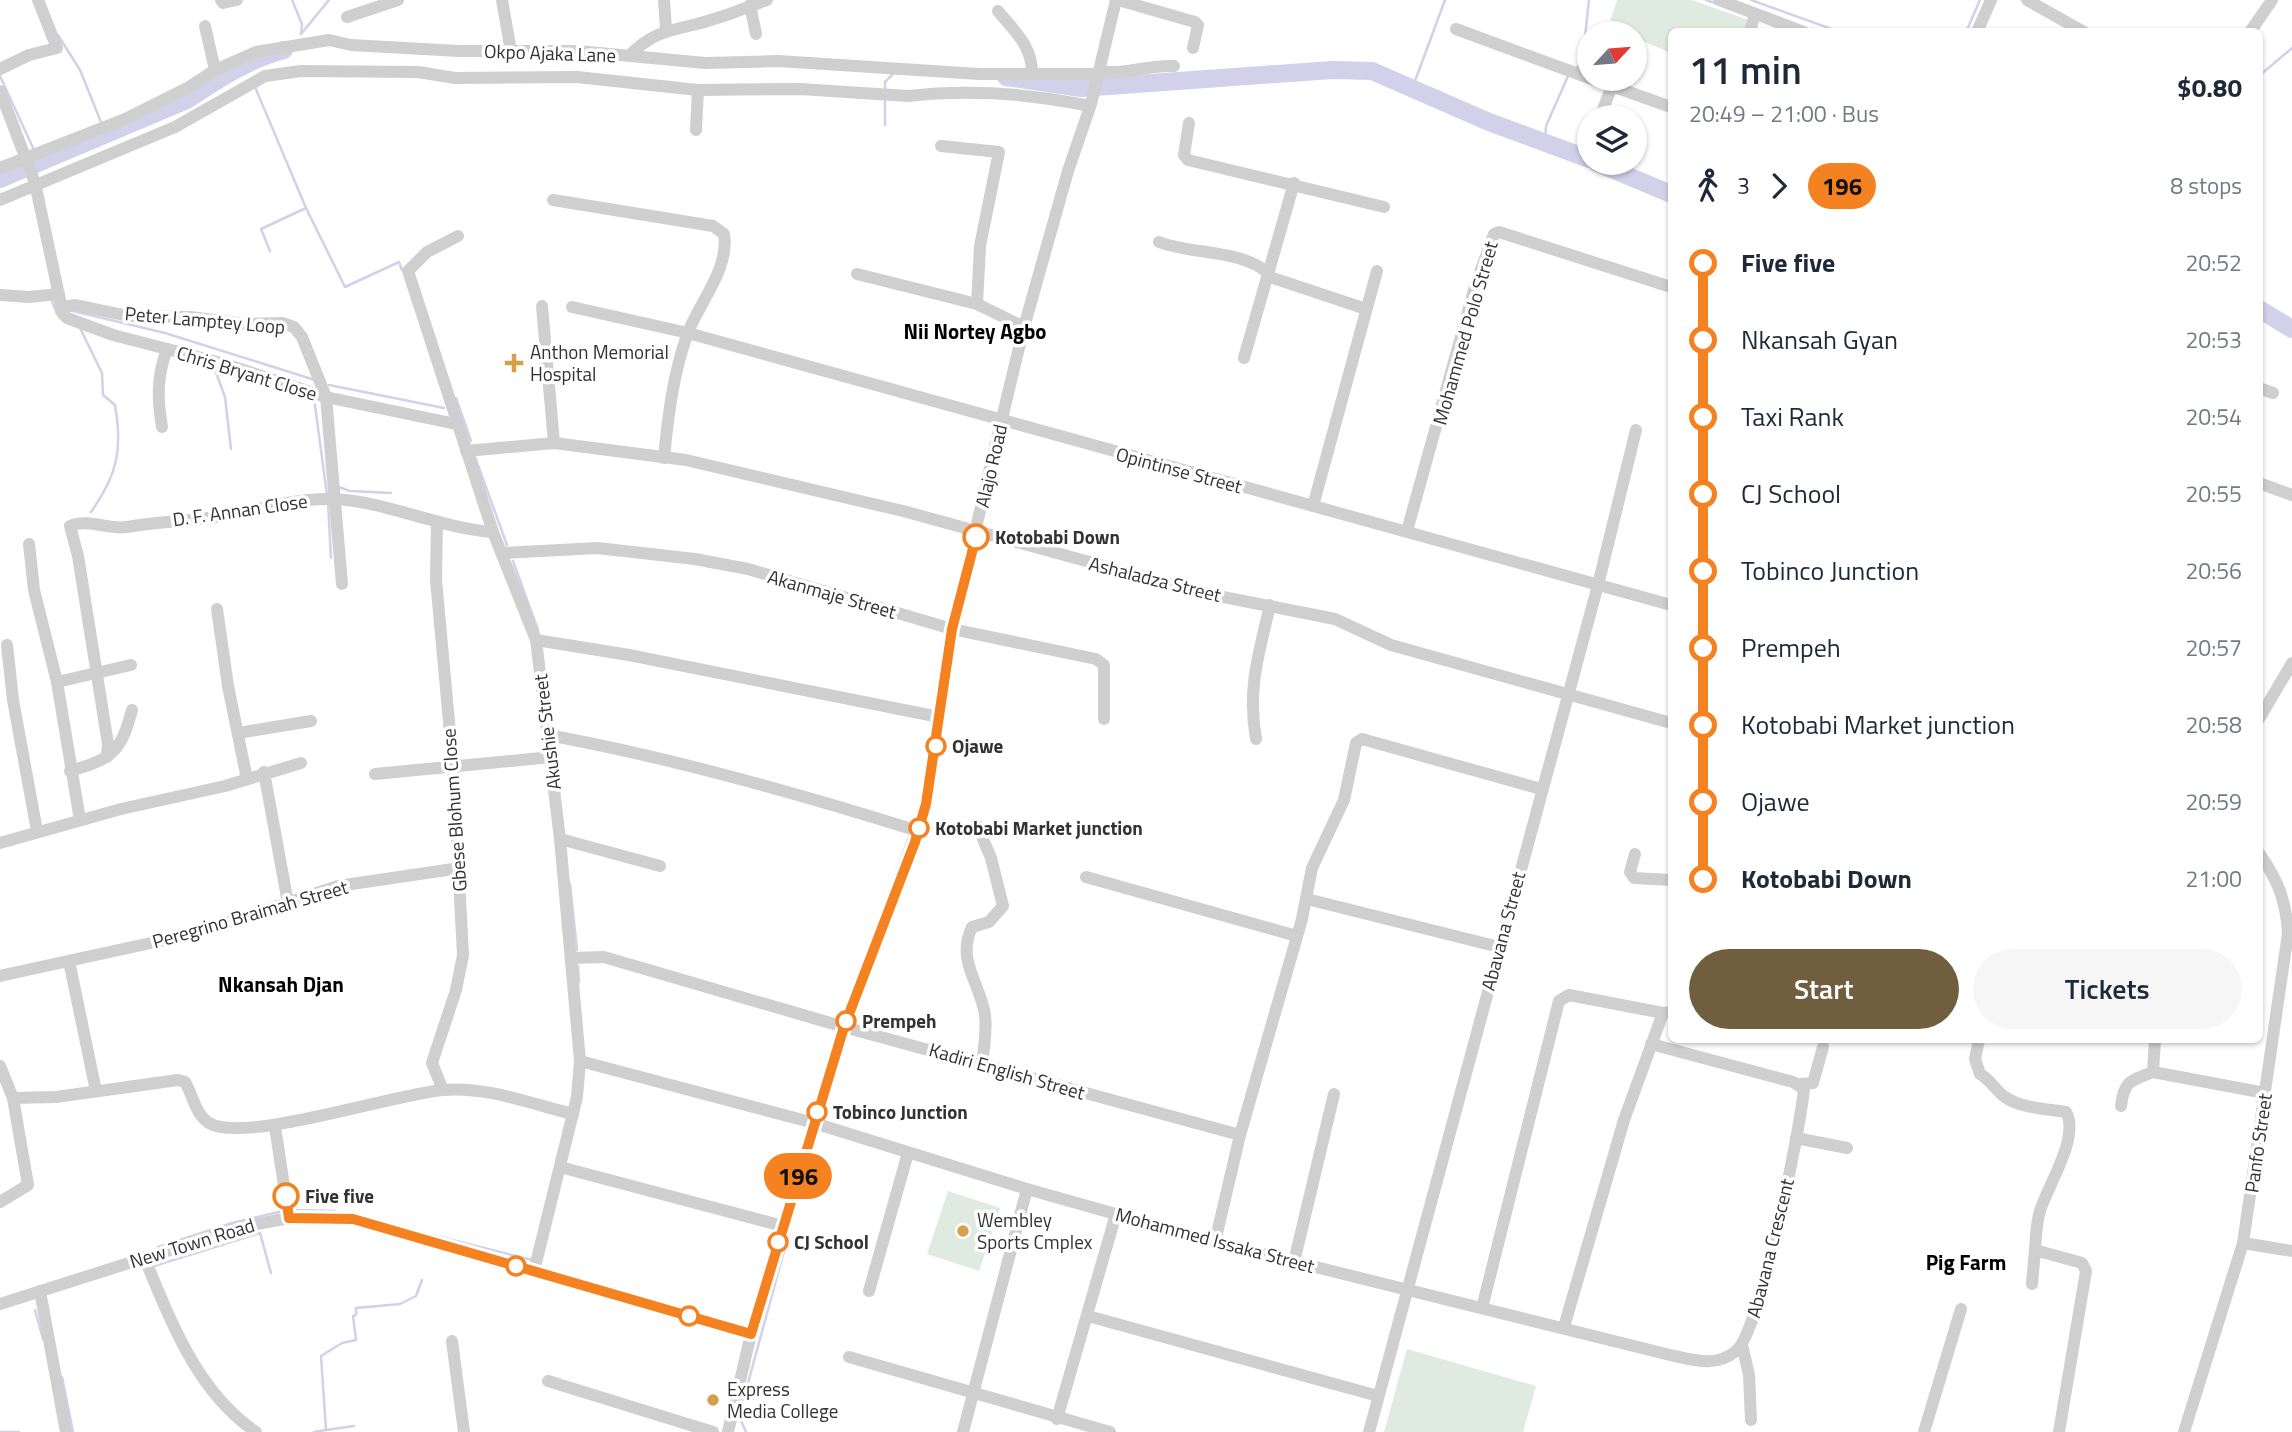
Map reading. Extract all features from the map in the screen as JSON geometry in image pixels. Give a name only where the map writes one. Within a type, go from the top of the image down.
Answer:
[{"type":"street","points":[[0,69],[29,55],[57,48],[37,0]]},
{"type":"street","points":[[221,0],[223,4],[237,0]]},
{"type":"street","points":[[347,17],[398,0]]},
{"type":"street","points":[[502,0],[511,51]]},
{"type":"street","points":[[664,0],[666,29]]},
{"type":"street","points":[[629,56],[642,42],[666,29],[708,21],[767,0]]},
{"type":"street","points":[[1117,0],[1195,22],[1198,25],[1193,48]]},
{"type":"street","name":"Alajo Road","points":[[728,1432],[751,1334],[844,1027],[918,831],[932,774],[952,629],[1024,327],[1068,171],[1091,105],[1117,0]]},
{"type":"street","points":[[1719,0],[1785,28]]},
{"type":"street","points":[[1979,28],[1991,0]]},
{"type":"street","points":[[2027,0],[2077,28]]},
{"type":"street","points":[[2253,28],[2272,0]]},
{"type":"street","points":[[750,5],[756,34]]},
{"type":"street","points":[[998,11],[1027,45],[1032,57],[1032,72]]},
{"type":"street","points":[[1751,28],[1755,14]]},
{"type":"street","points":[[205,26],[215,70]]},
{"type":"street","points":[[1456,29],[1577,73]]},
{"type":"street","name":"Okpo Ajaka Lane","points":[[0,168],[26,155],[125,119],[189,87],[215,70],[256,52],[328,40],[351,45],[578,51],[705,63],[778,61],[979,74],[1121,74],[1150,65],[1174,65]]},
{"type":"street","points":[[0,200],[175,127],[265,76],[300,71],[418,72],[455,78],[577,77],[698,90],[741,87],[908,96],[929,94],[1047,97],[1091,105]]},
{"type":"street","points":[[696,130],[698,90]]},
{"type":"street","points":[[0,91],[36,183],[63,307]]},
{"type":"street","points":[[1626,91],[1668,106]]},
{"type":"street","points":[[1189,123],[1184,155],[1188,160],[1384,206]]},
{"type":"street","points":[[941,146],[999,152],[980,246],[977,304]]},
{"type":"street","points":[[1244,358],[1294,183]]},
{"type":"street","points":[[553,200],[720,229],[724,234],[724,253],[688,333],[669,405],[664,458]]},
{"type":"street","name":"Mohammed Polo Street","points":[[1407,531],[1475,286],[1494,234],[1499,232],[1668,285]]},
{"type":"street","name":"Akushie Street","points":[[458,236],[427,252],[408,271],[493,533],[536,640],[560,839],[580,1061],[573,1114],[534,1271]]},
{"type":"street","points":[[1159,242],[1184,251],[1249,260],[1267,275],[1366,309]]},
{"type":"street","points":[[1314,506],[1377,271]]},
{"type":"street","points":[[857,274],[977,304],[1024,327]]},
{"type":"street","points":[[0,295],[29,297],[59,294]]},
{"type":"street","name":"Peter Lamptey Loop","points":[[63,307],[76,305],[128,316],[282,323],[294,327],[302,337],[326,397],[342,584]]},
{"type":"street","points":[[542,306],[554,443]]},
{"type":"street","name":"Chris Bryant Close","points":[[63,307],[63,314],[74,321],[225,364],[326,397],[456,424]]},
{"type":"street","name":"Opintinse Street","points":[[572,307],[688,333],[1668,604]]},
{"type":"street","points":[[162,427],[157,389],[159,371],[167,349]]},
{"type":"street","points":[[2263,389],[2273,393]]},
{"type":"street","name":"Abavana Street","points":[[1369,1432],[1598,585],[1636,430]]},
{"type":"street","name":"Ashaladza Street","points":[[466,451],[554,443],[686,460],[903,511],[976,534],[1203,593],[1335,619],[1391,645],[1668,722]]},
{"type":"street","points":[[2263,484],[2292,495]]},
{"type":"street","name":"D. F. Annan Close","points":[[96,673],[70,526],[90,522],[120,528],[214,517],[277,502],[333,499],[392,509],[437,523],[493,533]]},
{"type":"street","name":"Gbese Blohum Close","points":[[437,523],[436,580],[453,765],[463,962],[432,1063],[443,1090]]},
{"type":"street","points":[[29,544],[34,590],[57,682],[80,820]]},
{"type":"street","name":"Akanmaje Street","points":[[502,553],[597,548],[695,559],[748,569],[952,629],[1096,659],[1104,666],[1104,719]]},
{"type":"street","points":[[1256,739],[1251,711],[1252,686],[1270,605]]},
{"type":"street","points":[[217,609],[228,686],[247,779]]},
{"type":"street","points":[[536,640],[629,655],[939,717]]},
{"type":"street","points":[[7,645],[6,702],[37,831]]},
{"type":"street","points":[[2263,712],[2292,663]]},
{"type":"street","points":[[57,682],[131,665]]},
{"type":"street","points":[[96,673],[108,744],[107,757]]},
{"type":"street","points":[[70,771],[107,757],[120,745],[132,710]]},
{"type":"street","points":[[239,733],[311,721]]},
{"type":"street","points":[[548,735],[600,745],[751,783],[918,831]]},
{"type":"street","points":[[1215,1242],[1240,1135],[1307,899],[1311,868],[1344,800],[1354,747],[1359,741],[1541,789]]},
{"type":"street","points":[[375,774],[551,757]]},
{"type":"street","points":[[0,843],[301,763]]},
{"type":"street","points":[[264,772],[288,903]]},
{"type":"street","points":[[977,825],[991,858],[1003,906],[989,922],[975,925],[969,931],[965,958],[969,973],[978,987],[986,1023],[982,1064]]},
{"type":"street","points":[[560,839],[660,866]]},
{"type":"street","points":[[1635,854],[1630,872],[1634,878],[1668,880]]},
{"type":"street","name":"Panfo Street","points":[[2183,1432],[2243,1243],[2290,933],[2280,886],[2263,859]]},
{"type":"street","name":"Peregrino Braimah Street","points":[[0,976],[192,934],[338,886],[460,868]]},
{"type":"street","points":[[1086,877],[1297,936]]},
{"type":"street","points":[[1307,899],[1499,947]]},
{"type":"street","name":"Kadiri English Street","points":[[572,958],[604,957],[844,1027],[1240,1135]]},
{"type":"street","points":[[69,961],[96,1091]]},
{"type":"street","points":[[1482,1308],[1559,1001],[1569,995],[1667,1013],[1651,1044],[1624,1120],[1564,1327]]},
{"type":"street","points":[[1978,1043],[1975,1059],[1980,1074],[1989,1079],[2005,1097],[2031,1106],[2066,1112],[2069,1118],[2068,1136],[2039,1216],[2032,1284]]},
{"type":"street","points":[[2153,1072],[2155,1043]]},
{"type":"street","points":[[1651,1044],[1800,1084],[1813,1083],[1823,1047]]},
{"type":"street","name":"Mohammed Issaka Street","points":[[580,1061],[814,1123],[1027,1189],[1215,1242],[1408,1288]]},
{"type":"street","points":[[0,1066],[13,1098],[28,1185],[0,1202]]},
{"type":"street","points":[[2121,1106],[2123,1088],[2153,1072],[2265,1093]]},
{"type":"street","points":[[13,1098],[178,1080],[185,1082],[199,1113],[207,1122],[226,1128],[275,1127],[396,1097],[443,1090],[493,1093],[573,1114]]},
{"type":"street","name":"Abavana Crescent","points":[[1742,1345],[1766,1276],[1796,1138],[1804,1089],[1800,1084]]},
{"type":"street","points":[[1294,1262],[1334,1094]]},
{"type":"street","points":[[275,1127],[289,1218]]},
{"type":"street","points":[[1796,1138],[1847,1148]]},
{"type":"street","points":[[869,1291],[908,1153]]},
{"type":"street","points":[[560,1167],[783,1226]]},
{"type":"street","points":[[963,1432],[1027,1189]]},
{"type":"street","points":[[1057,1419],[1116,1214]]},
{"type":"street","name":"New Town Road","points":[[0,1304],[242,1227],[289,1218],[353,1219],[751,1334]]},
{"type":"street","points":[[2243,1243],[2292,1251]]},
{"type":"street","points":[[2035,1250],[2082,1263],[2086,1271],[2059,1432]]},
{"type":"street","points":[[144,1257],[192,1361],[251,1430]]},
{"type":"street","points":[[1408,1288],[1701,1362],[1726,1358],[1742,1345],[1749,1374],[1751,1420]]},
{"type":"street","points":[[40,1292],[66,1432]]},
{"type":"street","points":[[1924,1432],[1961,1309]]},
{"type":"street","points":[[1088,1316],[1378,1396]]},
{"type":"street","points":[[452,1341],[464,1432]]},
{"type":"street","points":[[849,1357],[1057,1419],[1110,1432]]},
{"type":"street","points":[[548,1381],[713,1432]]},
{"type":"shaded area","points":[[1617,0],[1692,0],[1757,23],[1755,28],[1668,28],[1668,52],[1647,43],[1647,21],[1610,21]]},
{"type":"shaded area","name":"Wembley Sports Cmplex","points":[[948,1191],[1000,1208],[979,1271],[927,1254]]},
{"type":"shaded area","points":[[1407,1349],[1536,1386],[1523,1432],[1384,1432]]},
{"type":"waterway","points":[[292,0],[302,24],[301,34]]},
{"type":"waterway","points":[[301,34],[329,0]]},
{"type":"waterway","points":[[1412,89],[1445,0]]},
{"type":"waterway","points":[[1587,21],[1589,0]]},
{"type":"waterway","points":[[1706,0],[1715,3]]},
{"type":"waterway","points":[[1751,0],[1829,28]]},
{"type":"waterway","points":[[1968,28],[1980,0]]},
{"type":"waterway","points":[[58,35],[80,70],[101,122]]},
{"type":"waterway","points":[[2263,73],[2292,48]]},
{"type":"waterway","points":[[0,179],[187,100],[246,65],[284,50]]},
{"type":"waterway","points":[[1006,77],[1081,88],[1332,70],[1372,71],[1489,122],[1577,155]]},
{"type":"waterway","points":[[885,90],[885,82],[894,73]]},
{"type":"waterway","points":[[0,76],[34,150]]},
{"type":"waterway","points":[[1545,144],[1546,126],[1568,76]]},
{"type":"waterway","points":[[255,87],[306,208],[261,229],[270,251]]},
{"type":"waterway","points":[[885,100],[885,125]]},
{"type":"waterway","points":[[1626,175],[1668,193]]},
{"type":"waterway","points":[[306,208],[345,287],[399,262],[402,270]]},
{"type":"waterway","points":[[51,298],[57,314]]},
{"type":"waterway","points":[[73,311],[165,333],[315,380]]},
{"type":"waterway","points":[[2263,311],[2292,329]]},
{"type":"waterway","points":[[80,328],[102,373],[103,395],[115,405],[118,436],[112,474],[91,512]]},
{"type":"waterway","points":[[214,367],[225,397],[231,449]]},
{"type":"waterway","points":[[329,385],[444,408]]},
{"type":"waterway","points":[[314,398],[327,495]]},
{"type":"waterway","points":[[456,398],[471,441]]},
{"type":"waterway","points":[[475,457],[507,545]]},
{"type":"waterway","points":[[339,487],[350,491],[391,493]]},
{"type":"waterway","points":[[328,502],[331,558]]},
{"type":"waterway","points":[[513,561],[538,630]]},
{"type":"waterway","points":[[570,884],[577,950]]},
{"type":"waterway","points":[[578,966],[579,982]]},
{"type":"waterway","points":[[746,1432],[739,1416],[802,1185]]},
{"type":"waterway","points":[[293,1210],[335,1211]]},
{"type":"waterway","points":[[158,1247],[232,1223],[283,1211]]},
{"type":"waterway","points":[[342,1212],[532,1260]]},
{"type":"waterway","points":[[154,1266],[260,1233],[271,1273]]},
{"type":"waterway","points":[[314,1432],[326,1430],[321,1356],[342,1343],[356,1340],[353,1316],[356,1315],[356,1308],[400,1304],[416,1296],[422,1280]]},
{"type":"waterway","points":[[35,1310],[43,1339]]},
{"type":"waterway","points":[[62,1377],[73,1432]]},
{"type":"waterway","points":[[326,1430],[354,1426]]},
{"type":"waterway","points":[[0,1432],[19,1432]]},
{"type":"bus line","name":"196","points":[[286,1196],[289,1218],[328,1216],[353,1219],[751,1334],[844,1027],[915,842],[926,804],[952,629],[976,537]]},
{"type":"place","name":"Anthon Memorial Hospital","points":[[514,363]]},
{"type":"place","name":"Kotobabi Down","points":[[976,537]]},
{"type":"place","name":"Ojawe","points":[[936,746]]},
{"type":"place","name":"Kotobabi Market junction","points":[[919,828]]},
{"type":"place","name":"Prempeh","points":[[846,1021]]},
{"type":"place","name":"Tobinco Junction","points":[[817,1112]]},
{"type":"place","name":"Five five","points":[[286,1196]]},
{"type":"place","name":"Wembley Sports Cmplex","points":[[963,1231]]},
{"type":"place","name":"CJ School","points":[[778,1242]]},
{"type":"place","name":"Express Media College","points":[[713,1400]]},
{"type":"district","name":"Nii Nortey Agbo","points":[[975,332]]},
{"type":"district","name":"Nkansah Djan","points":[[281,985]]},
{"type":"district","name":"Pig Farm","points":[[1966,1263]]}]
